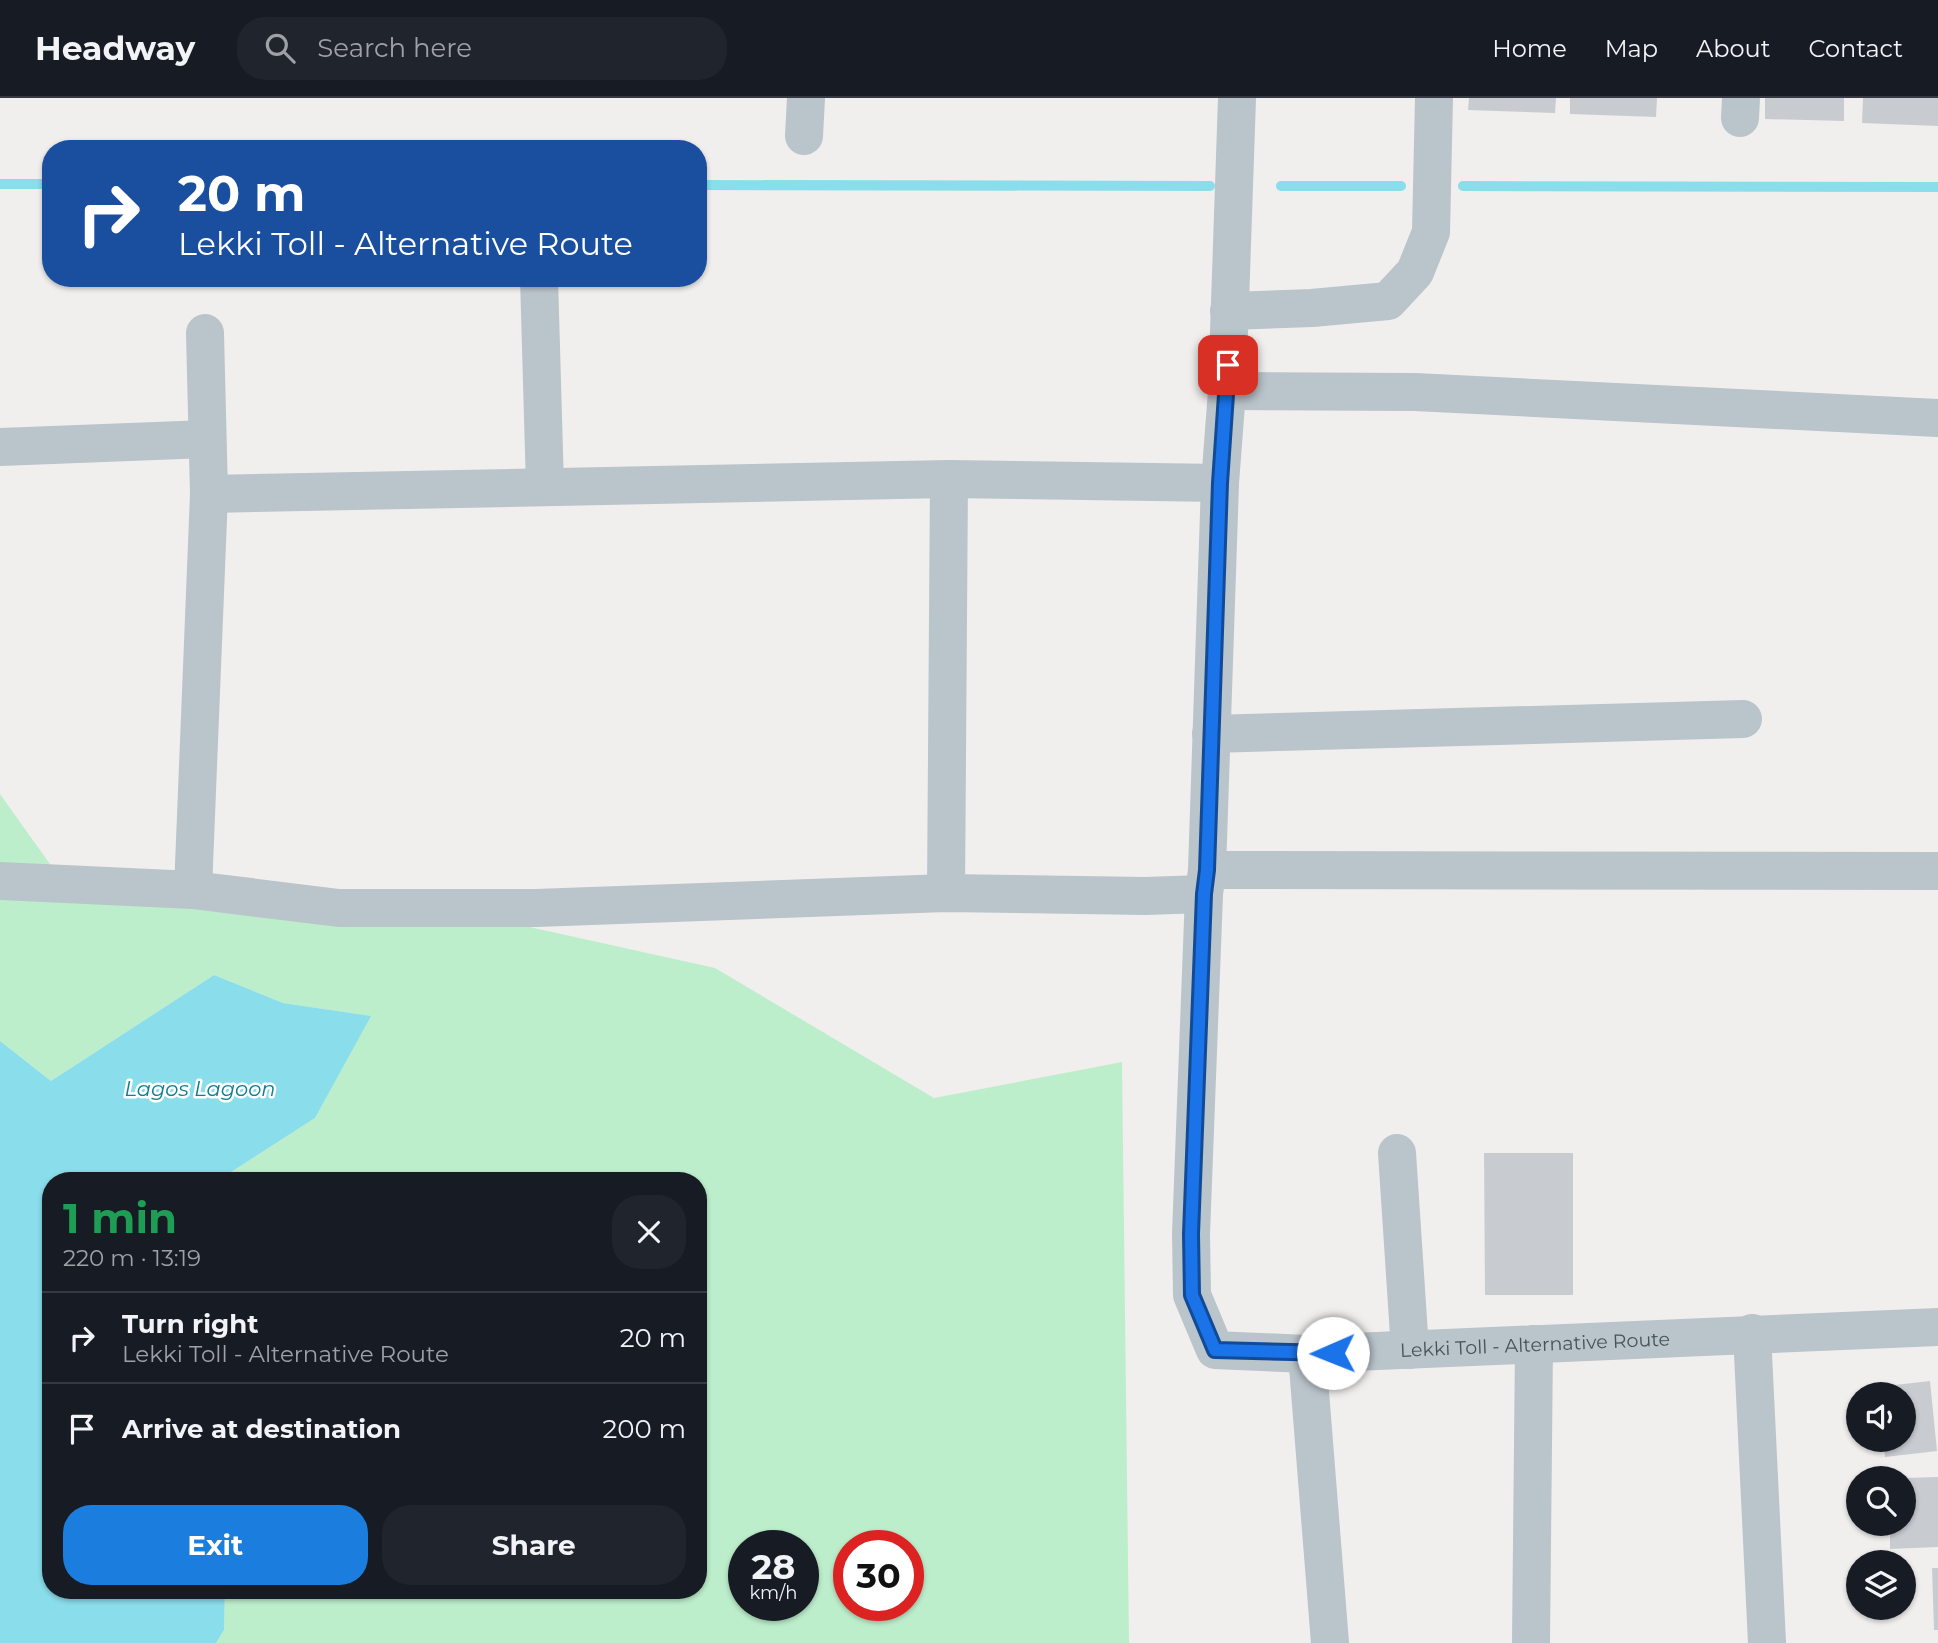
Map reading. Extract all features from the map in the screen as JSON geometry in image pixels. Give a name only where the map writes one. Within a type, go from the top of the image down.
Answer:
[{"type":"street","points":[[804,136],[806,98]]},
{"type":"street","name":"Lekki Toll - Alternative Route","points":[[1237,98],[1191,1234],[1192,1295],[1215,1350],[1307,1354],[1938,1327]]},
{"type":"street","points":[[1229,311],[1312,308],[1388,301],[1415,272],[1430,232],[1434,98]]},
{"type":"street","points":[[538,287],[545,487]]},
{"type":"street","points":[[193,890],[209,494],[205,333]]},
{"type":"street","points":[[1227,391],[1415,392],[1938,418]]},
{"type":"street","points":[[0,447],[207,439]]},
{"type":"street","points":[[946,893],[949,479]]},
{"type":"street","points":[[209,494],[949,479],[1220,483]]},
{"type":"street","points":[[1211,734],[1743,719]]},
{"type":"street","points":[[0,881],[193,890],[339,908],[536,908],[946,893],[1145,896],[1206,882],[1938,871]]},
{"type":"street","points":[[1396,1153],[1410,1350]]},
{"type":"street","points":[[1752,1334],[1768,1643]]},
{"type":"street","points":[[1531,1643],[1534,1344]]},
{"type":"street","points":[[1307,1354],[1330,1643]]},
{"type":"green space","points":[[0,794],[57,874],[393,897],[715,968],[934,1098],[1122,1062],[1129,1643],[216,1643],[224,1630],[225,1599],[707,1599],[707,1172],[231,1172],[315,1118],[370,1016],[283,1003],[214,975],[51,1081],[0,1041]]},
{"type":"water","name":"Lagos Lagoon","points":[[214,975],[283,1003],[371,1016],[315,1118],[231,1172],[42,1172],[42,1599],[225,1599],[224,1630],[216,1643],[0,1643],[0,1041],[51,1081]]},
{"type":"building","points":[[1469,98],[1556,98],[1555,113],[1468,110]]},
{"type":"building","points":[[1570,98],[1657,98],[1656,117],[1570,114]]},
{"type":"building","points":[[1765,98],[1844,98],[1844,121],[1765,119]]},
{"type":"building","points":[[1863,98],[1938,98],[1938,126],[1862,123]]},
{"type":"building","points":[[1484,1153],[1573,1153],[1573,1295],[1485,1295]]},
{"type":"building","points":[[1930,1381],[1937,1451],[1885,1457],[1884,1452],[1916,1452],[1916,1383]]},
{"type":"building","points":[[1938,1477],[1938,1547],[1890,1549],[1890,1536],[1916,1536],[1916,1478]]},
{"type":"building","points":[[1932,1568],[1938,1568],[1938,1630],[1934,1630]]},
{"type":"waterway","points":[[0,184],[42,184]]},
{"type":"waterway","points":[[707,185],[1210,186]]},
{"type":"waterway","points":[[1281,186],[1401,186]]},
{"type":"waterway","points":[[1463,186],[1938,187]]},
{"type":"route","points":[[1228,365],[1220,483],[1204,894],[1191,1234],[1192,1295],[1215,1350],[1333,1353]]}]
